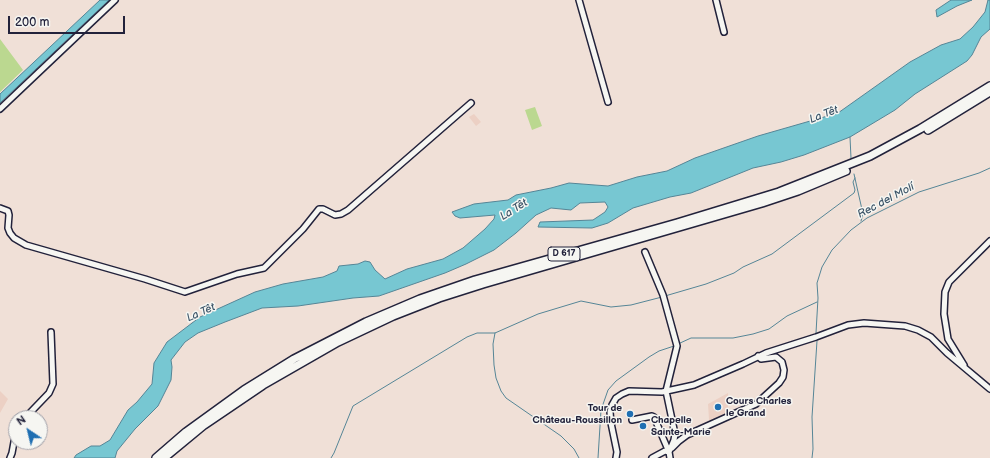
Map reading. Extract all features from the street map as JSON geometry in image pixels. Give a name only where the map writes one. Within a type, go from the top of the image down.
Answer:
[{"type":"highway","name":"D 617","points":[[156,458],[186,432],[244,390],[294,359],[373,319],[420,299],[475,280],[677,223],[779,192],[870,156],[920,129],[990,86]]},
{"type":"highway","name":"D 617","points":[[164,458],[209,422],[263,385],[338,342],[386,319],[439,298],[477,286],[741,210],[798,191],[855,167],[898,146],[990,92]]},
{"type":"street","points":[[0,109],[115,0]]},
{"type":"street","points":[[579,0],[608,102]]},
{"type":"street","points":[[716,0],[724,32]]},
{"type":"street","points":[[0,208],[8,211],[8,228],[14,238],[26,246],[146,279],[185,292],[237,274],[264,268],[303,230],[319,209],[323,209],[335,215],[341,214],[348,210],[471,103]]},
{"type":"street","points":[[970,373],[948,339],[944,314],[945,292],[949,282],[990,241]]},
{"type":"street","points":[[645,252],[664,298],[677,344],[666,391],[676,434],[669,455]]},
{"type":"street","points":[[616,458],[617,452],[610,412],[616,398],[629,390],[652,392],[666,391],[694,385],[766,353],[848,325],[864,322],[905,326],[918,330],[931,337],[947,353],[990,389]]},
{"type":"street","points":[[33,410],[49,393],[53,384],[51,332]]},
{"type":"street","points":[[669,455],[679,441],[756,404],[779,383],[783,377],[784,370],[782,362],[776,357],[761,359],[758,356]]},
{"type":"street","points":[[632,420],[652,416],[669,455]]},
{"type":"street","points":[[652,458],[665,451],[669,455]]},
{"type":"shaded area","points":[[474,114],[481,122],[476,126],[469,117]]},
{"type":"shaded area","points":[[0,391],[8,399],[0,413]]},
{"type":"shaded area","name":"Cours Charles le Grand","points":[[728,393],[728,415],[712,422],[709,420],[708,404]]},
{"type":"green space","points":[[0,39],[23,70],[0,92]]},
{"type":"green space","points":[[535,107],[542,126],[532,130],[525,110]]},
{"type":"water","points":[[100,0],[109,0],[0,103],[0,94]]},
{"type":"water","points":[[951,0],[972,0],[937,17],[936,10]]},
{"type":"water","name":"La Têt","points":[[988,0],[990,0],[990,29],[981,37],[972,55],[967,61],[915,94],[895,110],[850,137],[804,155],[753,168],[691,193],[670,197],[633,208],[608,223],[592,228],[538,227],[540,222],[593,220],[605,212],[608,207],[605,202],[580,203],[571,210],[551,208],[536,215],[494,250],[445,273],[379,296],[353,298],[298,306],[262,308],[198,333],[185,342],[171,360],[171,380],[158,406],[135,429],[117,451],[115,458],[74,458],[76,455],[91,446],[100,446],[110,440],[128,410],[152,384],[154,363],[167,342],[200,317],[255,292],[283,284],[323,277],[337,271],[339,266],[358,264],[365,261],[370,262],[375,270],[385,279],[407,269],[443,259],[463,248],[494,219],[495,215],[460,218],[455,216],[452,212],[474,204],[508,200],[516,195],[569,183],[608,186],[637,177],[667,171],[695,158],[758,136],[838,113],[910,62],[941,45],[960,39],[973,27],[985,12]]},
{"type":"waterway","points":[[850,137],[851,158]]},
{"type":"waterway","name":"Rec del Molí","points":[[816,333],[818,298],[817,283],[822,267],[832,250],[851,230],[867,218],[919,192],[979,173],[990,168]]},
{"type":"waterway","points":[[854,174],[863,214],[861,221]]},
{"type":"waterway","points":[[665,296],[706,284],[734,273],[743,267],[772,254],[854,193],[855,190],[853,182],[855,178]]},
{"type":"waterway","points":[[331,458],[353,406],[467,337],[477,333],[495,333],[538,314],[581,301],[611,307],[631,305],[662,297]]},
{"type":"waterway","name":"Rec del Molí","points":[[678,344],[691,338],[733,338],[753,334],[769,329],[787,316],[817,302]]},
{"type":"waterway","points":[[495,333],[493,344],[494,365],[496,378],[501,391],[506,398],[561,436],[574,449],[579,458]]},
{"type":"waterway","points":[[812,458],[812,417],[817,341]]},
{"type":"waterway","name":"Rec del Molí","points":[[598,458],[601,410],[608,390],[616,381],[649,357],[659,351],[674,346]]},
{"type":"place","name":"Cours Charles le Grand","points":[[718,407]]},
{"type":"place","name":"Tour de Château-Roussillon","points":[[630,414]]},
{"type":"place","name":"Chapelle Sainte-Marie","points":[[643,426]]}]
